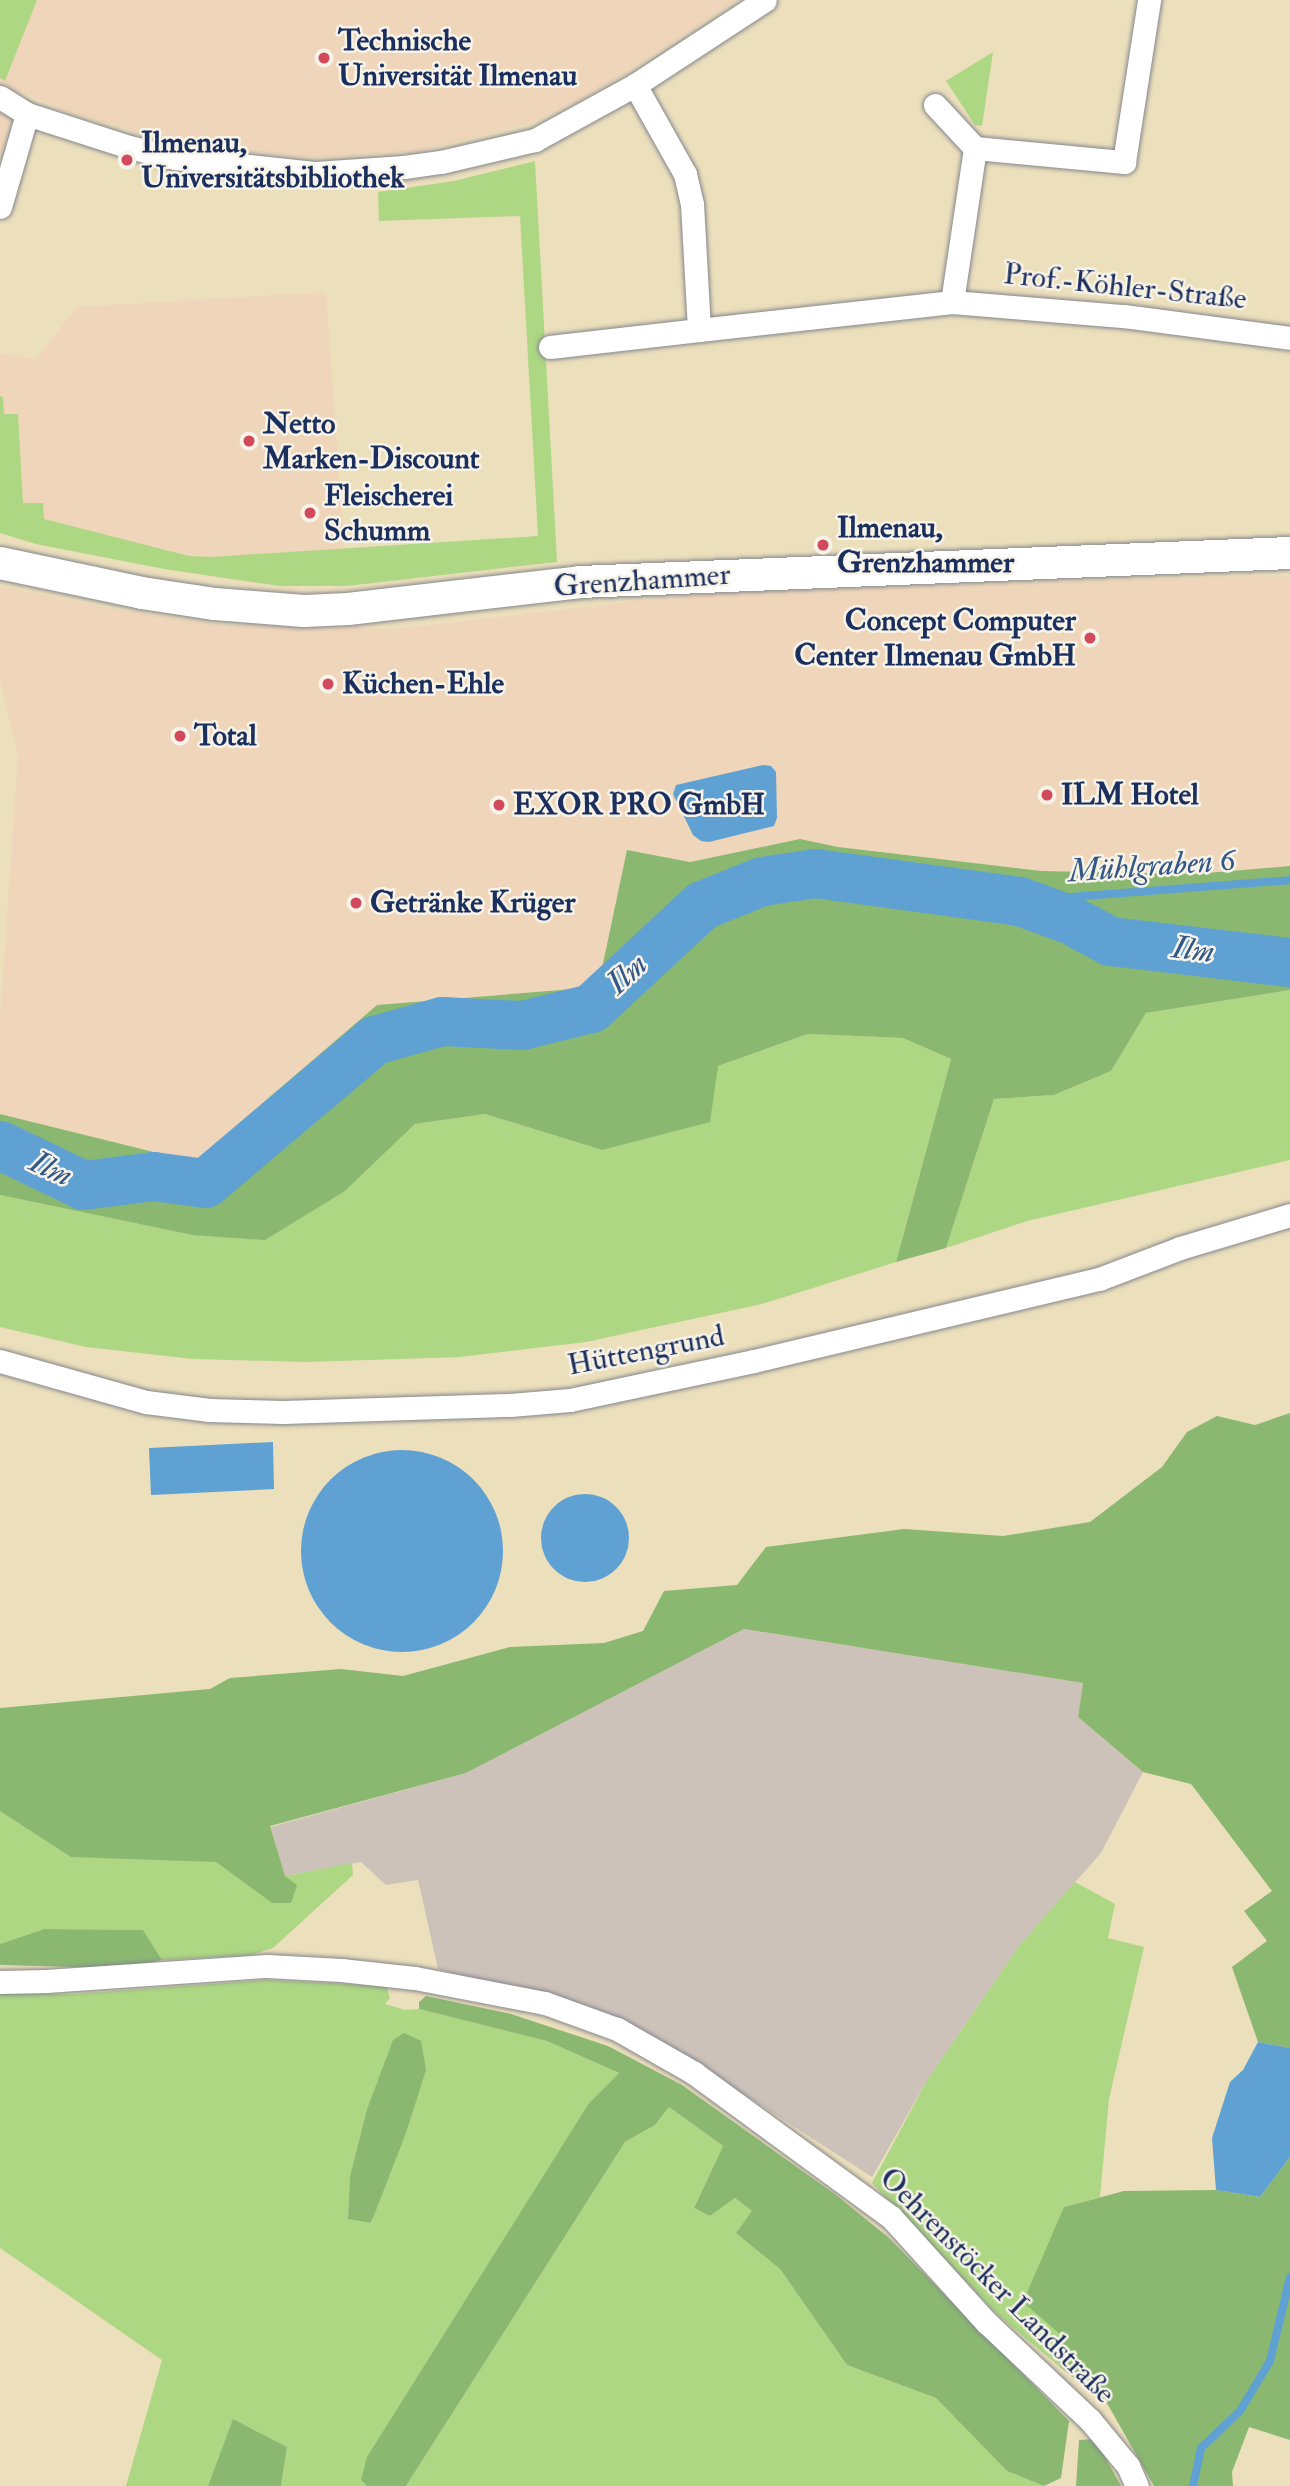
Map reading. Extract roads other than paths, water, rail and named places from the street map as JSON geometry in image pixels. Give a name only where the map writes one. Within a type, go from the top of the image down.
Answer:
[{"type":"main road","name":"Grenzhammer","points":[[0,563],[142,593],[215,604],[304,611],[348,609],[580,582],[1290,553]]},
{"type":"street","points":[[0,97],[27,114],[129,147],[175,158],[251,168],[358,173],[441,162],[535,140],[635,85],[765,0]]},
{"type":"street","points":[[935,105],[975,148],[1124,162],[1149,0]]},
{"type":"street","points":[[635,85],[685,174],[692,204],[699,330]]},
{"type":"street","points":[[0,207],[27,114]]},
{"type":"street","points":[[952,302],[975,148]]},
{"type":"street","name":"Prof.-Köhler-Straße","points":[[550,347],[952,302],[1124,316],[1290,338]]},
{"type":"street","name":"Hüttengrund","points":[[0,1361],[146,1402],[209,1410],[430,1407],[570,1400],[754,1361],[1099,1279],[1180,1248],[1290,1215]]},
{"type":"street","name":"Oehrenstöcker Landstraße","points":[[0,1982],[267,1966],[341,1970],[415,1978],[545,2003],[617,2029],[694,2073],[891,2217],[986,2322],[1090,2420],[1128,2466],[1137,2486]]},
{"type":"water","points":[[763,765],[771,766],[776,772],[777,818],[774,826],[709,842],[701,841],[693,835],[673,794],[676,785]]},
{"type":"water","points":[[273,1442],[274,1489],[151,1495],[149,1448]]},
{"type":"water","points":[[402,1450],[441,1457],[474,1479],[496,1512],[503,1551],[496,1590],[474,1623],[441,1645],[402,1652],[363,1645],[330,1623],[308,1590],[301,1551],[308,1512],[330,1479],[363,1457]]},
{"type":"water","points":[[576,1494],[594,1494],[610,1501],[622,1513],[629,1529],[629,1547],[622,1563],[610,1575],[594,1582],[576,1582],[560,1575],[548,1563],[541,1547],[541,1529],[548,1513],[560,1501]]},
{"type":"water","points":[[1258,2042],[1290,2048],[1290,2157],[1260,2197],[1216,2190],[1212,2138],[1230,2082],[1243,2070]]},
{"type":"waterway","name":"Ilm","points":[[0,1145],[83,1185],[153,1176],[205,1183],[374,1040],[442,1021],[522,1025],[591,1008],[702,905],[762,881],[815,873],[1019,901],[1069,919],[1110,941],[1290,962]]},
{"type":"waterway","name":"Mühlgraben 6","points":[[1019,901],[1290,880]]},
{"type":"waterway","points":[[1193,2486],[1201,2448],[1240,2411],[1270,2361],[1290,2277]]},
{"type":"place","name":"Technische Universität Ilmenau","points":[[324,58]]},
{"type":"place","name":"Ilmenau, Universitätsbibliothek","points":[[127,160]]},
{"type":"place","name":"Netto Marken-Discount","points":[[249,441]]},
{"type":"place","name":"Fleischerei Schumm","points":[[310,513]]},
{"type":"place","name":"Ilmenau, Grenzhammer","points":[[823,545]]},
{"type":"place","name":"Concept Computer Center Ilmenau GmbH","points":[[1090,638]]},
{"type":"place","name":"Küchen-Ehle","points":[[328,684]]},
{"type":"place","name":"Total","points":[[180,736]]},
{"type":"place","name":"ILM Hotel","points":[[1047,795]]},
{"type":"place","name":"EXOR PRO GmbH","points":[[499,805]]},
{"type":"place","name":"Getränke Krüger","points":[[356,903]]}]
